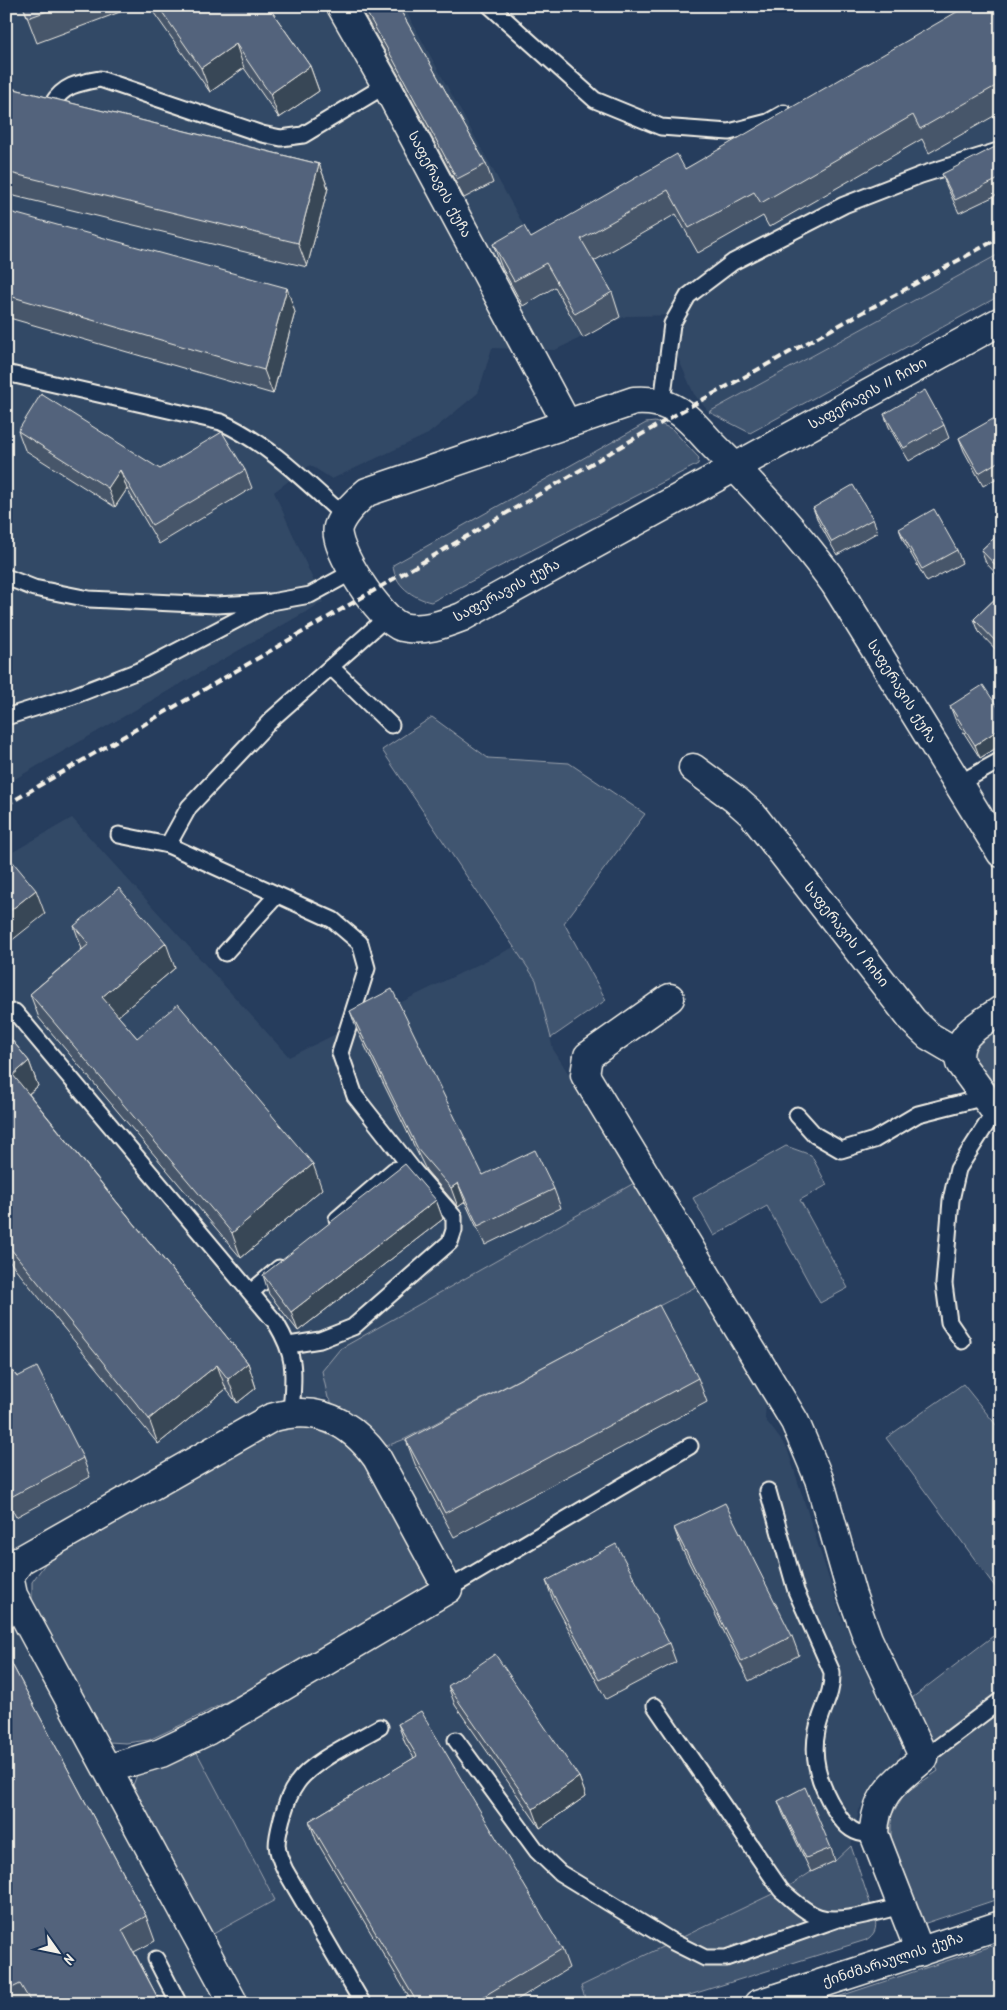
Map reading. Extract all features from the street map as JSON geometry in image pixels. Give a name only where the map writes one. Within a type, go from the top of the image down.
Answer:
[{"type":"street","name":"საფერავის ქუჩა","points":[[341,6],[386,86],[567,424]]},
{"type":"street","name":"საფერავის II ჩიხი","points":[[736,468],[1001,321]]},
{"type":"street","points":[[344,516],[367,492],[634,402],[650,400],[662,403],[680,412],[736,468]]},
{"type":"street","name":"საფერავის ქუჩა","points":[[344,516],[337,528],[338,534],[367,595],[386,618],[402,626],[417,628],[438,626],[462,617],[736,468],[776,509],[835,584],[1001,853]]},
{"type":"street","name":"საფერავის I ჩიხი","points":[[693,768],[752,814],[913,1021],[929,1036],[958,1053]]},
{"type":"street","points":[[670,998],[588,1056],[585,1075],[795,1422],[819,1479],[852,1595],[868,1639],[924,1758],[890,1788],[878,1804],[874,1834],[920,1952]]},
{"type":"street","points":[[994,1107],[960,1063],[958,1053],[961,1042],[970,1031],[1001,1010]]},
{"type":"street","points":[[107,1769],[161,1753],[209,1730],[448,1589],[377,1458],[364,1440],[340,1424],[314,1413],[291,1412],[271,1418],[14,1556],[9,1576],[13,1595],[107,1769],[234,2004]]},
{"type":"street","name":"ქინძმარაულის ქუჩა","points":[[758,2004],[1001,1925]]},
{"type":"lane","points":[[490,6],[595,100],[660,127],[730,132],[768,122],[794,107]]},
{"type":"lane","points":[[52,104],[60,92],[79,82],[100,79],[262,134],[281,138],[303,135],[386,86]]},
{"type":"lane","points":[[662,403],[672,324],[688,296],[703,284],[733,262],[844,205],[921,175],[1001,150]]},
{"type":"lane","points":[[6,373],[222,422],[246,434],[272,452],[344,516]]},
{"type":"lane","points":[[6,577],[34,588],[89,599],[216,605],[271,602],[310,595],[354,571]]},
{"type":"lane","points":[[6,717],[73,696],[143,669],[271,602]]},
{"type":"lane","points":[[168,845],[188,807],[273,718],[386,618]]},
{"type":"lane","points":[[331,667],[391,725]]},
{"type":"lane","points":[[958,784],[1001,760]]},
{"type":"lane","points":[[119,835],[168,845],[334,920],[360,943],[367,968],[340,1053],[355,1096],[414,1171],[454,1217],[454,1230],[450,1242],[353,1327],[320,1340],[289,1344]]},
{"type":"lane","points":[[225,953],[277,894]]},
{"type":"lane","points":[[15,1012],[276,1323],[289,1344],[294,1371],[291,1412]]},
{"type":"lane","points":[[797,1115],[815,1136],[840,1150],[874,1140],[918,1114],[994,1107]]},
{"type":"lane","points":[[962,1341],[949,1322],[944,1284],[951,1200],[958,1169],[994,1107]]},
{"type":"lane","points":[[326,1228],[394,1170],[405,1168],[414,1171]]},
{"type":"lane","points":[[251,1292],[288,1260]]},
{"type":"lane","points":[[448,1589],[690,1446]]},
{"type":"lane","points":[[768,1491],[796,1591],[832,1672],[833,1686],[817,1730],[815,1764],[824,1792],[840,1818],[857,1833],[862,1835],[874,1834]]},
{"type":"lane","points":[[924,1758],[1001,1700]]},
{"type":"lane","points":[[655,1706],[781,1890],[803,1908],[818,1917],[835,1920]]},
{"type":"lane","points":[[363,2004],[285,1870],[277,1852],[277,1838],[287,1799],[298,1781],[316,1766],[380,1727]]},
{"type":"lane","points":[[456,1740],[537,1850],[560,1873],[681,1946],[705,1958],[726,1958],[835,1920],[902,1906]]},
{"type":"lane","points":[[156,1959],[179,2004]]},
{"type":"shaded area","points":[[6,6],[403,6],[542,259],[1001,6],[1001,253],[709,412],[694,394],[678,358],[675,334],[683,315],[626,316],[555,350],[492,348],[478,393],[428,434],[332,479],[310,465],[274,492],[323,602],[6,784]]},
{"type":"shaded area","points":[[1001,253],[1001,295],[750,433],[709,412]]},
{"type":"shaded area","points":[[655,422],[672,429],[699,458],[698,464],[431,602],[411,594],[397,579],[393,565],[646,423]]},
{"type":"shaded area","points":[[432,717],[488,758],[569,763],[645,814],[564,923],[606,1000],[551,1038],[536,980],[382,750]]},
{"type":"shaded area","points":[[72,818],[289,1057],[514,947],[536,980],[553,1049],[636,1182],[322,1371],[328,1398],[266,1406],[6,1553],[6,856]]},
{"type":"shaded area","points":[[1001,1025],[1001,1100],[971,1069],[972,1044]]},
{"type":"shaded area","points":[[786,1146],[811,1155],[827,1185],[800,1200],[848,1288],[820,1303],[767,1206],[714,1236],[693,1198]]},
{"type":"shaded area","points":[[636,1182],[699,1285],[405,1439],[384,1447],[337,1409],[328,1398],[322,1371],[340,1349]]},
{"type":"shaded area","points":[[699,1285],[766,1398],[765,1419],[787,1448],[841,1616],[902,1749],[894,1767],[873,1788],[859,1810],[851,1846],[835,1861],[811,1872],[791,1885],[581,1986],[587,2004],[243,2004],[206,1938],[275,1900],[194,1747],[462,1593],[384,1447],[405,1439]]},
{"type":"shaded area","points":[[963,1384],[1001,1431],[1001,1467],[993,1473],[1001,1485],[1001,1595],[886,1438]]},
{"type":"shaded area","points":[[305,1425],[355,1446],[434,1585],[260,1684],[183,1724],[149,1740],[126,1743],[109,1742],[100,1731],[32,1607],[32,1582],[45,1564],[63,1547],[276,1426]]},
{"type":"shaded area","points":[[6,1615],[220,2004],[6,2004]]},
{"type":"shaded area","points":[[1001,1630],[1001,1898],[923,1924],[891,1842],[891,1816],[905,1793],[938,1771],[908,1701]]},
{"type":"shaded area","points":[[194,1747],[275,1900],[206,1938],[131,1790],[137,1775]]},
{"type":"shaded area","points":[[851,1846],[875,1918],[875,1931],[866,1940],[661,2004],[587,2004],[581,1986],[791,1885],[811,1872],[835,1861]]},
{"type":"shaded area","points":[[1001,1943],[1001,2004],[816,2004]]},
{"type":"building","points":[[23,6],[61,6],[28,18]]},
{"type":"building","points":[[158,6],[268,6],[310,66],[270,94],[236,44],[201,68]]},
{"type":"building","points":[[363,6],[398,6],[486,164],[457,179]]},
{"type":"building","points":[[967,6],[1001,6],[1001,83],[920,129],[913,115],[761,203],[754,192],[689,228],[668,190],[581,239],[612,292],[575,314],[546,263],[514,281],[493,244],[524,226],[531,238],[677,154],[685,169]]},
{"type":"building","points":[[6,87],[319,164],[298,243],[6,172]]},
{"type":"building","points":[[995,147],[997,150],[1001,148],[1001,178],[955,200],[942,174]]},
{"type":"building","points":[[6,211],[287,288],[264,370],[6,295]]},
{"type":"building","points":[[925,390],[944,425],[904,448],[884,414]]},
{"type":"building","points":[[41,394],[160,469],[222,432],[245,470],[152,525],[120,470],[108,488],[18,431]]},
{"type":"building","points":[[1000,415],[1001,460],[979,473],[959,438]]},
{"type":"building","points":[[853,485],[873,519],[832,542],[813,508]]},
{"type":"building","points":[[934,509],[957,550],[922,569],[899,529]]},
{"type":"building","points":[[1001,532],[1001,571],[981,550]]},
{"type":"building","points":[[1001,593],[1001,647],[974,619]]},
{"type":"building","points":[[983,685],[1001,712],[1001,728],[975,745],[950,706]]},
{"type":"building","points":[[8,856],[36,890],[6,914],[6,858]]},
{"type":"building","points":[[119,888],[166,943],[102,997],[137,1038],[178,1004],[313,1164],[232,1233],[30,994],[89,944],[74,926]]},
{"type":"building","points":[[392,989],[483,1175],[535,1150],[554,1189],[478,1226],[458,1183],[451,1188],[419,1151],[350,1011]]},
{"type":"building","points":[[6,1033],[29,1061],[13,1075],[248,1363],[228,1379],[217,1365],[149,1419],[6,1243]]},
{"type":"building","points":[[405,1164],[436,1200],[291,1312],[263,1275]]},
{"type":"building","points":[[659,1305],[698,1378],[445,1513],[406,1440]]},
{"type":"building","points":[[6,1363],[17,1377],[37,1367],[83,1458],[9,1498],[6,1492]]},
{"type":"building","points":[[725,1503],[792,1636],[742,1662],[674,1528]]},
{"type":"building","points":[[616,1544],[669,1643],[599,1680],[546,1581]]},
{"type":"building","points":[[6,1653],[146,1916],[122,1930],[161,2004],[32,2004],[20,1984],[6,1991]]},
{"type":"building","points":[[495,1654],[579,1777],[533,1809],[448,1686]]},
{"type":"building","points":[[421,1711],[562,1949],[471,2004],[418,2004],[309,1821],[417,1756],[398,1724]]},
{"type":"building","points":[[805,1787],[831,1848],[806,1858],[778,1801]]},
{"type":"railway","points":[[6,805],[680,412],[1001,237]]}]
